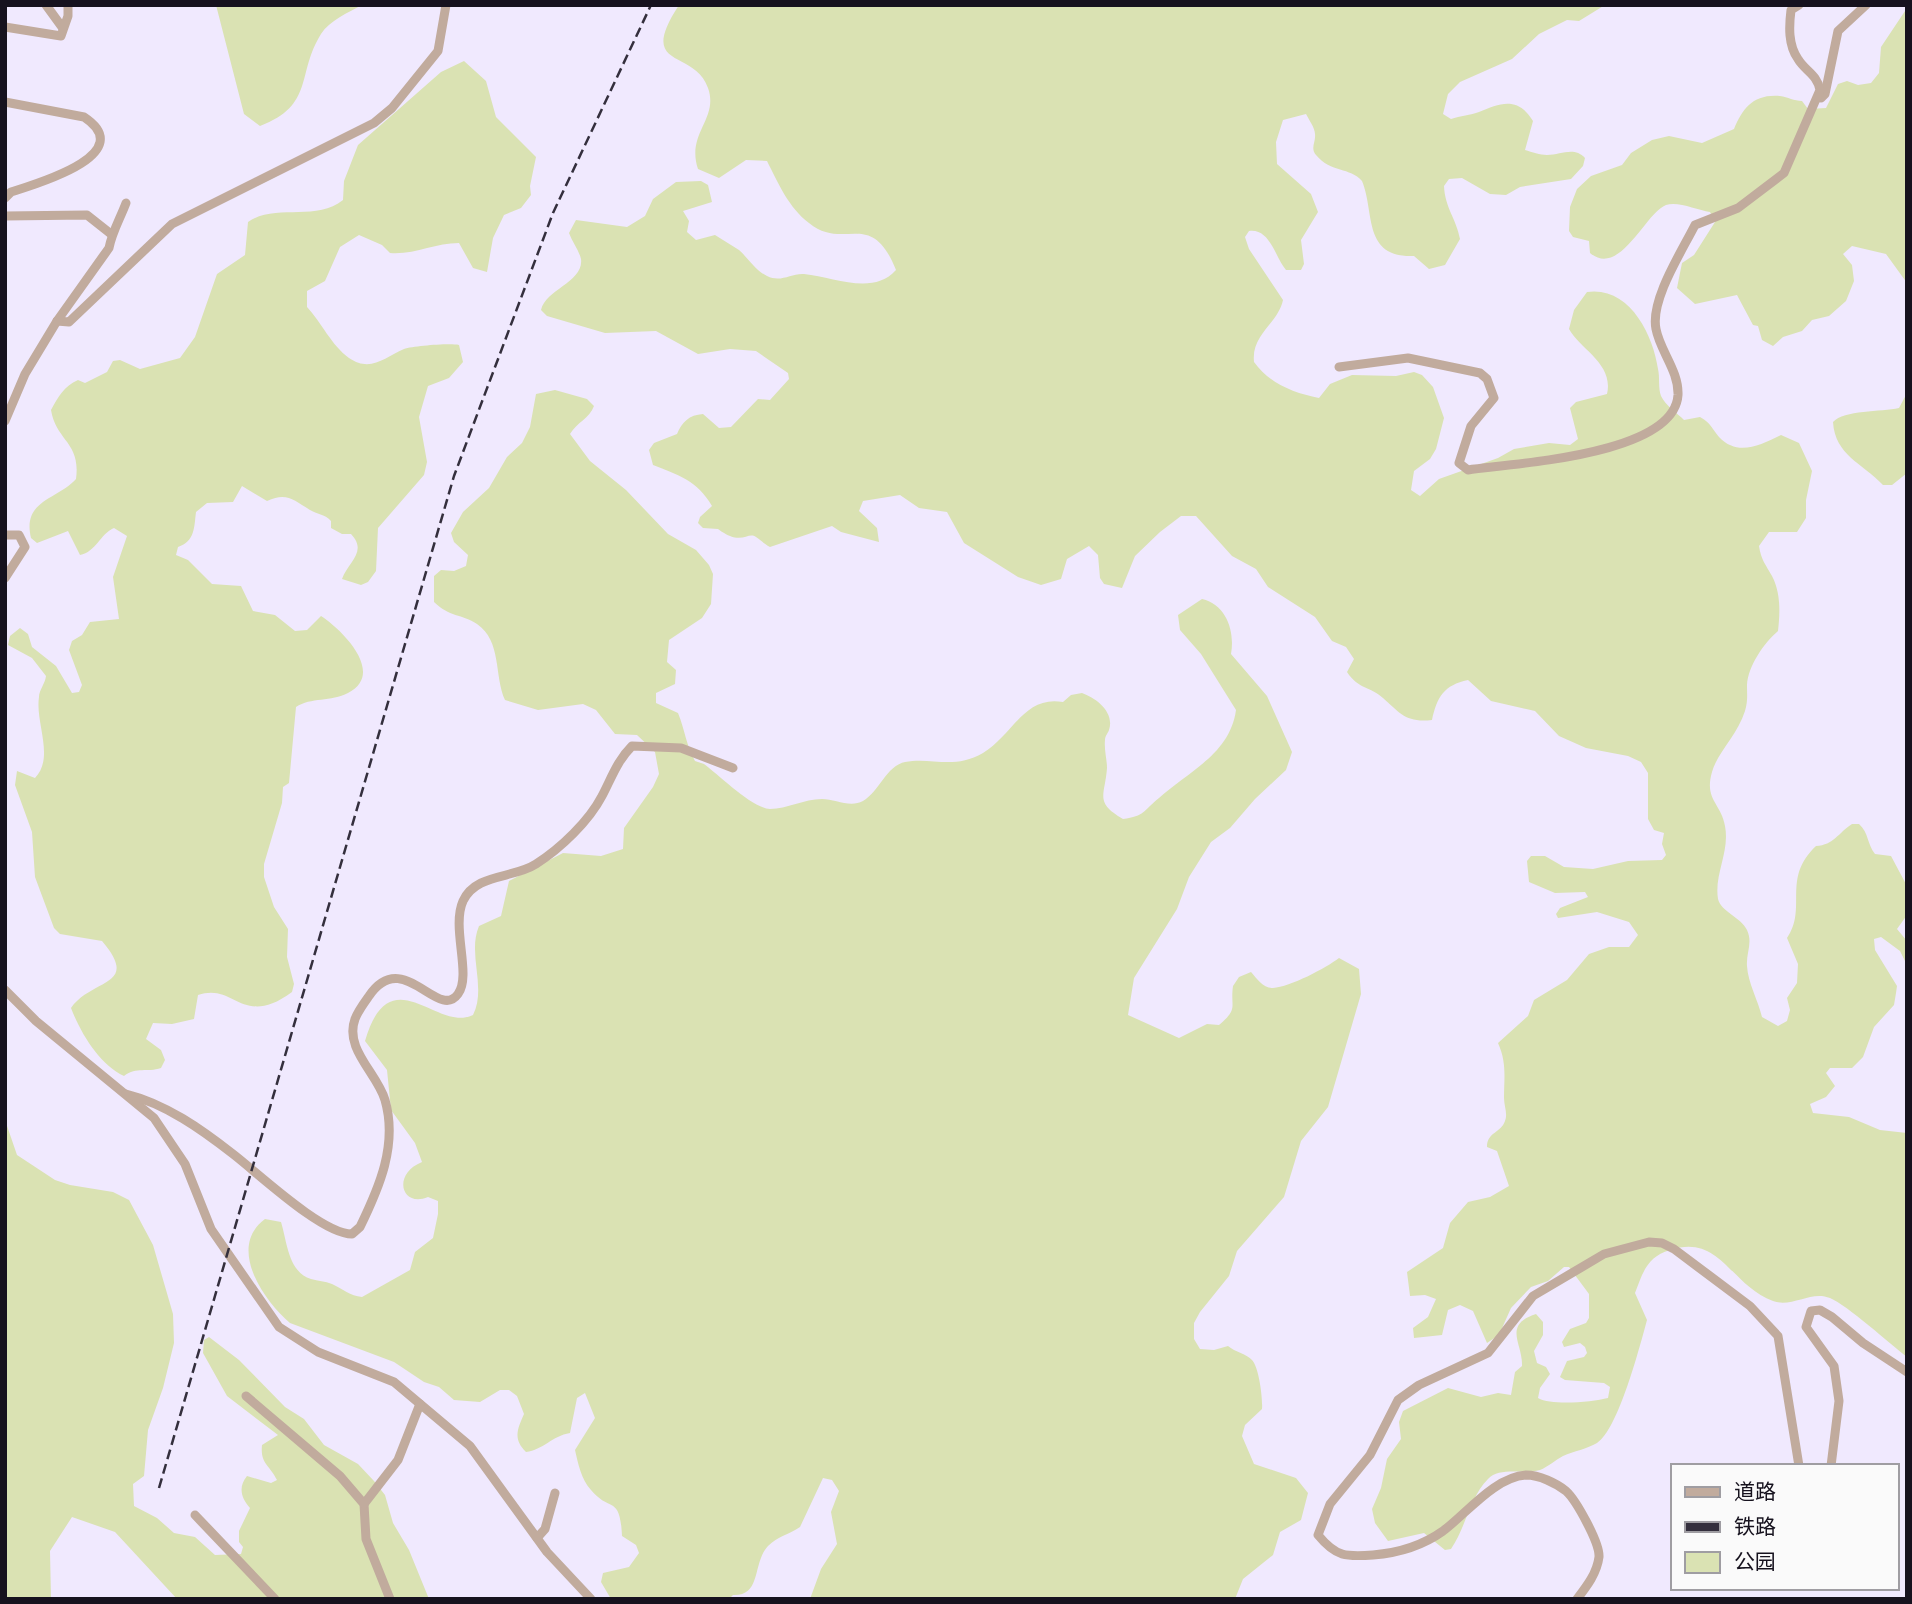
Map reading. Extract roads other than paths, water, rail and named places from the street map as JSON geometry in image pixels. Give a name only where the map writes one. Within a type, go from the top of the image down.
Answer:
[{"type":"street","points":[[46,5],[62,27]]},
{"type":"street","points":[[5,27],[61,36],[68,16],[68,5]]},
{"type":"street","points":[[57,321],[69,322],[94,301],[172,224],[256,185],[301,158],[340,143],[374,123],[392,108],[438,51],[446,5]]},
{"type":"street","points":[[1339,366],[1408,358],[1480,373],[1487,379],[1494,398],[1471,426],[1460,463],[1468,470],[1609,449],[1650,433],[1667,422],[1675,411],[1678,393],[1676,379],[1656,330],[1655,316],[1659,299],[1695,225],[1738,208],[1784,173],[1820,90],[1818,82],[1797,58],[1789,31],[1791,10],[1799,5]]},
{"type":"street","points":[[1814,104],[1825,94],[1838,31],[1866,5]]},
{"type":"street","points":[[5,102],[84,117],[98,130],[100,136],[92,157],[66,173],[11,192],[5,198]]},
{"type":"street","points":[[5,421],[25,374],[57,321],[109,248],[111,234],[126,203]]},
{"type":"street","points":[[5,216],[87,215],[111,234]]},
{"type":"street","points":[[5,535],[19,535],[25,547],[5,578]]},
{"type":"street","points":[[126,1094],[162,1106],[231,1152],[300,1208],[333,1229],[352,1234],[360,1227],[385,1169],[388,1143],[386,1101],[352,1035],[355,1019],[379,982],[391,976],[404,979],[443,1000],[453,999],[460,992],[462,980],[458,932],[464,900],[472,888],[482,882],[536,864],[564,841],[592,812],[619,759],[632,746],[681,747],[733,768]]},
{"type":"street","points":[[5,990],[36,1021],[154,1118],[185,1164],[211,1229],[279,1327],[318,1352],[394,1382],[470,1446],[537,1538],[591,1599]]},
{"type":"street","points":[[1577,1599],[1597,1570],[1599,1553],[1592,1534],[1567,1492],[1527,1475],[1507,1480],[1441,1533],[1400,1553],[1346,1558],[1326,1545],[1318,1535],[1331,1504],[1370,1455],[1398,1400],[1419,1385],[1488,1353],[1533,1296],[1543,1289],[1604,1254],[1649,1242],[1662,1243],[1674,1249],[1750,1306],[1778,1336],[1800,1464]]},
{"type":"street","points":[[1832,1464],[1839,1401],[1833,1366],[1806,1327],[1811,1311],[1820,1310],[1832,1317],[1863,1343],[1907,1371]]},
{"type":"street","points":[[246,1396],[340,1476],[364,1504],[366,1539],[390,1599]]},
{"type":"street","points":[[364,1504],[398,1460],[420,1404]]},
{"type":"street","points":[[537,1538],[545,1529],[555,1493]]},
{"type":"street","points":[[195,1515],[275,1599]]},
{"type":"railway","points":[[159,1488],[454,476],[553,213],[651,5]]}]
